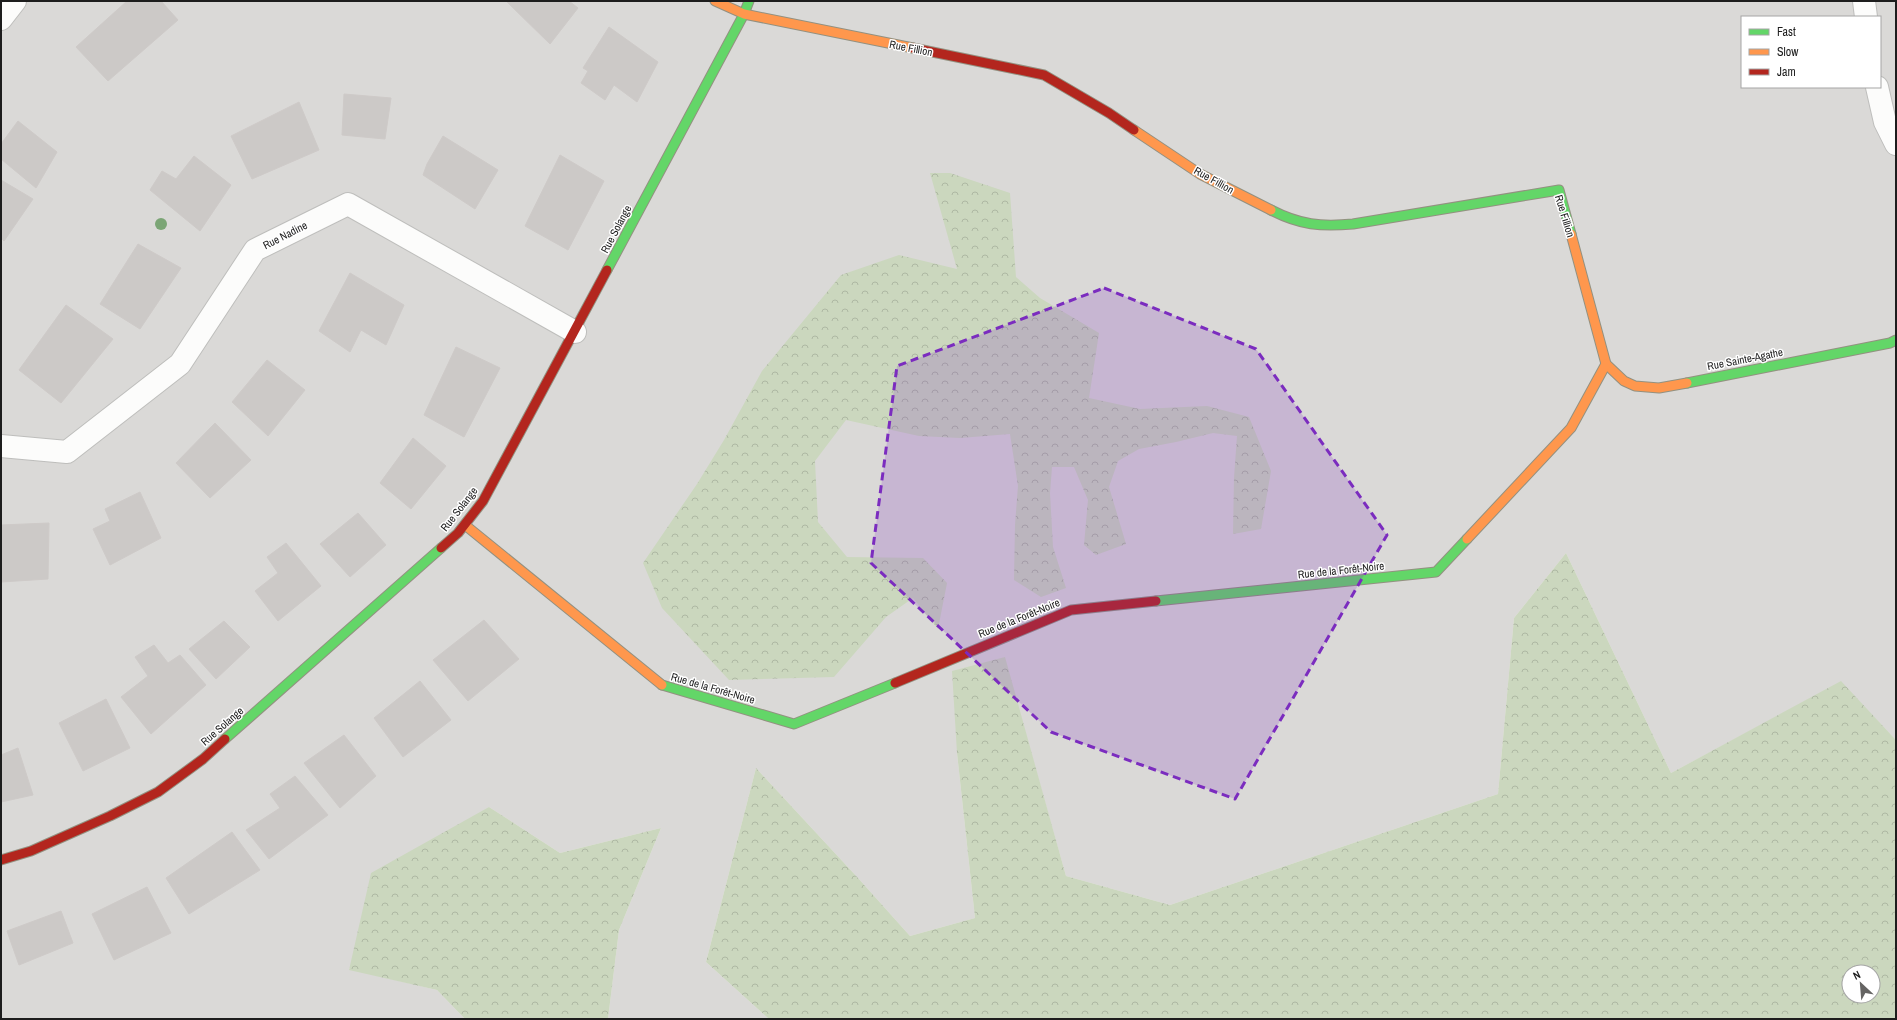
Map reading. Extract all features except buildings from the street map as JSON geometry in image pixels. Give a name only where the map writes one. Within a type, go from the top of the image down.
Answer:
[{"type":"street","points":[[1,18],[15,1]]},
{"type":"street","name":"Rue Fillion","points":[[715,1],[744,14],[1044,75],[1109,113],[1200,174],[1290,220],[1328,226],[1353,224],[1559,190],[1606,364]]},
{"type":"street","name":"Rue Solange","points":[[1,860],[31,851],[110,816],[164,787],[208,754],[458,533],[465,525],[483,501],[499,473],[744,14],[749,1]]},
{"type":"street","points":[[1864,1],[1866,16]]},
{"type":"street","points":[[1877,88],[1885,122],[1896,144]]},
{"type":"street","name":"Rue Nadine","points":[[1,446],[67,452],[180,364],[255,250],[348,204],[575,332]]},
{"type":"street","name":"Rue Sainte-Agathe","points":[[1606,364],[1619,378],[1639,389],[1659,388],[1890,343],[1896,340]]},
{"type":"street","name":"Rue de la Forêt-Noire","points":[[465,525],[664,687],[794,724],[1071,610],[1436,572],[1571,428],[1606,364]]},
{"type":"highlighted area","points":[[1104,288],[1256,349],[1387,535],[1235,799],[1051,732],[871,563],[897,366]]},
{"type":"shaded area","points":[[1,1],[1896,1],[1896,740],[1841,682],[1671,773],[1566,553],[1514,618],[1498,794],[1170,905],[1066,876],[1004,657],[957,753],[975,918],[910,936],[756,768],[706,962],[769,1019],[608,1019],[619,930],[661,828],[560,853],[489,807],[349,969],[437,990],[465,1019],[1,1019]]},
{"type":"green space","points":[[930,173],[950,173],[1010,193],[1016,277],[1040,298],[1099,333],[1089,398],[1140,409],[1207,406],[1249,417],[1271,471],[1261,529],[1233,534],[1234,478],[1237,436],[1213,433],[1139,449],[1118,461],[1109,487],[1126,544],[1096,555],[1084,545],[1088,500],[1074,467],[1052,467],[1050,493],[1053,547],[1066,588],[1041,597],[1014,580],[1015,525],[1018,486],[1010,434],[960,438],[919,436],[846,420],[815,461],[818,522],[847,557],[923,558],[947,583],[938,629],[913,598],[886,617],[834,677],[729,680],[662,608],[643,563],[697,484],[724,440],[762,371],[841,275],[899,255],[957,269]]},
{"type":"green space","points":[[1566,553],[1671,773],[1841,681],[1896,740],[1896,1019],[769,1019],[706,962],[756,768],[910,936],[975,918],[957,753],[952,671],[1005,657],[1066,876],[1170,905],[1498,794],[1514,618]]},
{"type":"green space","points":[[489,807],[560,853],[661,828],[619,930],[608,1019],[465,1019],[437,990],[349,970],[371,873]]},
{"type":"traffic: fast","points":[[607,270],[744,14],[749,1]]},
{"type":"traffic: fast","points":[[1271,210],[1301,222],[1321,225],[1341,225],[1559,190],[1571,234]]},
{"type":"traffic: fast","points":[[1687,383],[1890,343],[1896,340]]},
{"type":"traffic: fast","points":[[1156,601],[1436,572],[1467,539]]},
{"type":"traffic: fast","points":[[225,739],[441,548]]},
{"type":"traffic: fast","points":[[662,685],[794,724],[895,683]]},
{"type":"traffic: slow","points":[[715,1],[744,14],[913,48]]},
{"type":"traffic: slow","points":[[1134,130],[1200,174],[1271,210]]},
{"type":"traffic: slow","points":[[1571,234],[1606,364],[1624,381],[1635,386],[1659,388],[1687,383]]},
{"type":"traffic: slow","points":[[1467,539],[1571,428],[1606,364]]},
{"type":"traffic: slow","points":[[465,525],[662,685]]},
{"type":"traffic: jam","points":[[913,48],[1044,75],[1109,113],[1134,130]]},
{"type":"traffic: jam","points":[[441,548],[458,533],[483,501],[607,270]]},
{"type":"traffic: jam","points":[[895,683],[1071,610],[1156,601]]},
{"type":"traffic: jam","points":[[1,860],[31,851],[110,816],[158,792],[203,759],[225,739]]}]
